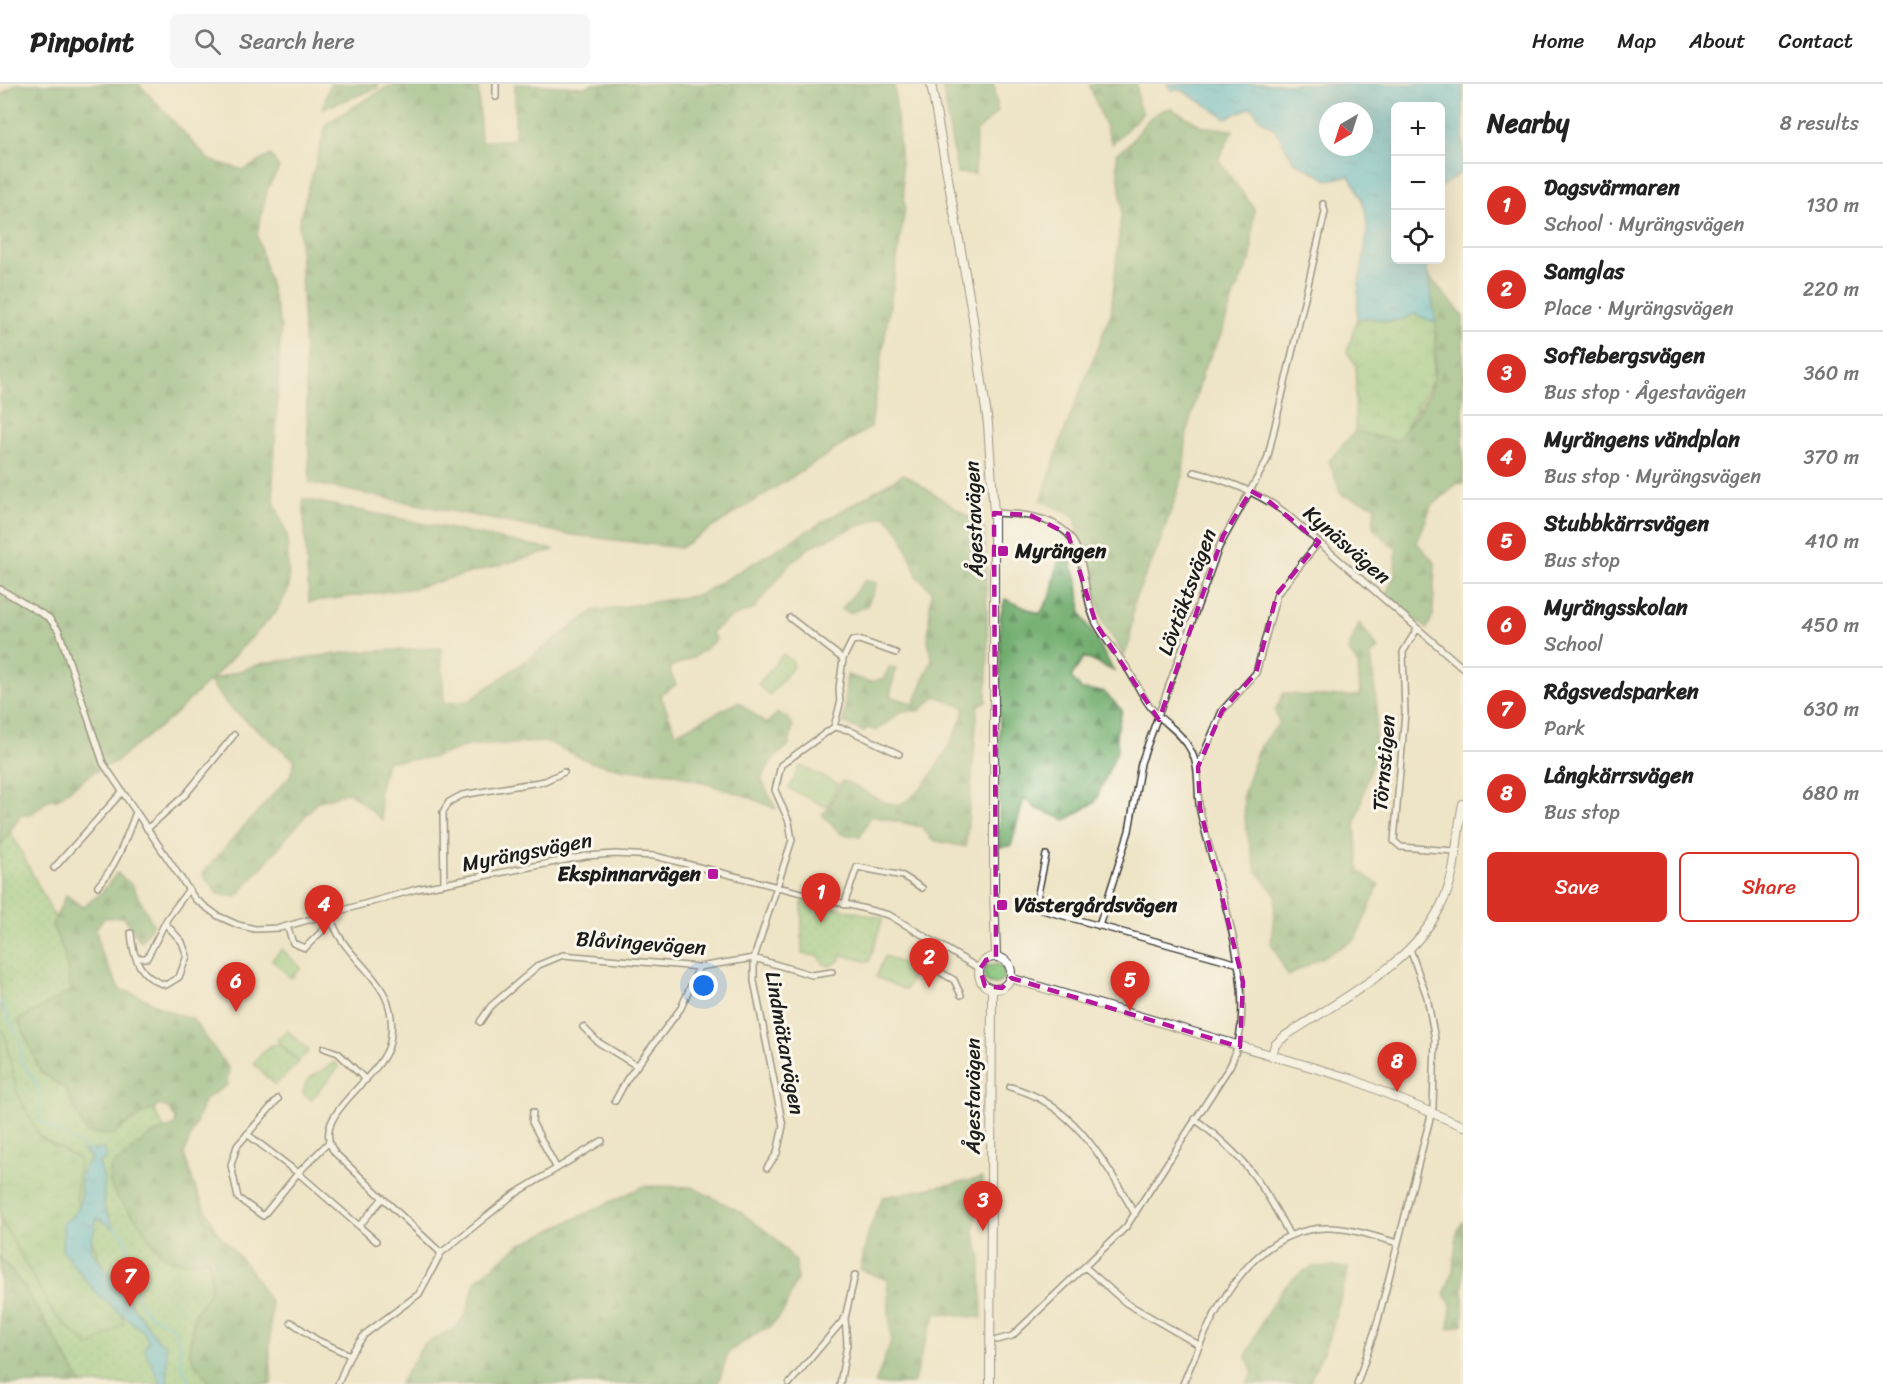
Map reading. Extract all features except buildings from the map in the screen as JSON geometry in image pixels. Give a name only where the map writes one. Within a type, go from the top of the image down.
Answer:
[{"type":"main road","name":"Ågestavägen","points":[[931,84],[972,312],[988,424],[994,513],[996,957]]},
{"type":"main road","points":[[1272,1056],[1275,1045],[1285,1036],[1379,974],[1410,949],[1444,899],[1463,804]]},
{"type":"main road","points":[[996,957],[1006,962],[1011,972],[1010,978],[1002,988],[992,988],[981,981],[980,969],[986,960],[996,957]]},
{"type":"main road","points":[[1010,978],[1352,1079],[1463,1126]]},
{"type":"main road","name":"Ågestavägen","points":[[990,1384],[992,988]]},
{"type":"street","points":[[496,84],[496,97]]},
{"type":"street","name":"Lövtäktsvägen","points":[[1099,926],[1129,831],[1141,763],[1160,717],[1218,547],[1267,460],[1325,212],[1323,204]]},
{"type":"street","name":"Kynäsvägen","points":[[1194,472],[1219,478],[1251,491],[1283,511],[1463,668]]},
{"type":"street","points":[[994,513],[1030,515],[1049,522],[1068,534],[1077,551],[1089,607],[1096,624],[1160,717],[1184,738],[1198,767],[1200,808],[1239,964],[1243,996],[1240,1047],[1222,1080],[1135,1214],[1085,1267],[1012,1336],[997,1340]]},
{"type":"street","points":[[1198,767],[1222,711],[1256,673],[1277,594],[1319,542]]},
{"type":"street","name":"Myrängsvägen","points":[[0,589],[49,618],[59,631],[103,763],[189,889],[206,908],[238,925],[263,929],[287,926],[396,894],[586,856],[615,854],[664,858],[775,888],[889,915],[934,944],[980,969]]},
{"type":"street","points":[[790,618],[843,659]]},
{"type":"street","name":"Törnstigen","points":[[1417,628],[1403,652],[1406,712],[1394,841],[1401,847],[1454,851]]},
{"type":"street","points":[[896,653],[859,640],[852,641],[843,659],[839,688],[840,704],[834,727],[849,730],[899,754]]},
{"type":"street","name":"Lindmätarvägen","points":[[767,1167],[777,1153],[783,1126],[754,981],[754,958],[792,840],[789,822],[774,789],[781,765],[834,727]]},
{"type":"street","points":[[147,829],[186,794],[234,735]]},
{"type":"street","points":[[444,884],[443,812],[449,802],[462,795],[545,781],[564,772]]},
{"type":"street","points":[[54,868],[122,792]]},
{"type":"street","points":[[98,886],[107,876],[123,847],[135,812]]},
{"type":"street","points":[[1046,855],[1036,900],[1038,907],[1239,964]]},
{"type":"street","points":[[1453,862],[1463,857]]},
{"type":"street","points":[[844,904],[857,867],[903,876],[922,888]]},
{"type":"street","points":[[136,958],[147,958],[165,923],[189,889]]},
{"type":"street","points":[[287,926],[293,942],[305,948],[326,927],[330,914]]},
{"type":"street","points":[[330,914],[338,938],[378,981],[388,1002],[391,1028],[389,1043],[380,1065],[334,1114],[329,1126],[329,1142],[335,1153],[441,1253]]},
{"type":"street","points":[[130,933],[140,970],[155,982],[166,985],[179,977],[186,964],[185,948],[165,923]]},
{"type":"street","points":[[934,944],[926,964],[954,980],[962,995]]},
{"type":"street","points":[[1357,1384],[1366,1361],[1432,1112],[1435,1039],[1427,997],[1410,949]]},
{"type":"street","name":"Blåvingevägen","points":[[480,1022],[491,1006],[538,965],[555,956],[575,954],[699,967],[754,958]]},
{"type":"street","points":[[754,958],[812,975],[832,972]]},
{"type":"street","points":[[615,1101],[637,1066],[681,1008],[699,967]]},
{"type":"street","points":[[583,1027],[598,1042],[637,1066]]},
{"type":"street","points":[[324,1048],[338,1053],[366,1080]]},
{"type":"street","points":[[1010,1088],[1049,1105],[1090,1139],[1135,1214]]},
{"type":"street","points":[[278,1099],[237,1146],[231,1165],[238,1198],[263,1216],[298,1173],[329,1142]]},
{"type":"street","points":[[533,1112],[532,1122],[556,1167]]},
{"type":"street","points":[[1195,1119],[1242,1159],[1266,1189],[1288,1234]]},
{"type":"street","points":[[247,1134],[298,1173],[376,1241]]},
{"type":"street","points":[[338,1384],[350,1355],[365,1334],[419,1294],[441,1253],[513,1195],[602,1141]]},
{"type":"street","points":[[359,1226],[383,1198]]},
{"type":"street","points":[[1182,1384],[1199,1345],[1242,1274],[1261,1254],[1288,1234],[1329,1227],[1398,1243]]},
{"type":"street","points":[[1085,1267],[1126,1303],[1199,1345]]},
{"type":"street","points":[[840,1384],[847,1344],[845,1318],[855,1275]]},
{"type":"street","points":[[789,1384],[845,1318]]},
{"type":"street","points":[[291,1322],[317,1340],[350,1355]]},
{"type":"highlighted area","points":[[1251,491],[1266,499],[1319,542],[1277,594],[1256,673],[1222,711],[1198,767],[1200,808],[1243,982],[1240,1047],[1011,978],[1002,988],[985,986],[980,969],[986,960],[996,957],[994,513],[1030,515],[1068,534],[1096,624],[1159,720],[1223,536]]},
{"type":"green space","points":[[16,84],[139,84],[209,160],[244,170],[271,155],[279,168],[267,190],[257,235],[281,326],[273,484],[274,501],[287,535],[289,588],[276,612],[211,680],[264,663],[352,652],[441,648],[444,703],[469,701],[594,611],[699,595],[904,474],[985,528],[988,653],[986,702],[978,705],[966,847],[932,840],[922,827],[871,816],[860,837],[841,834],[822,814],[828,809],[842,781],[882,801],[897,804],[907,801],[928,779],[938,764],[955,733],[965,708],[936,696],[919,711],[902,711],[876,731],[867,727],[864,732],[843,722],[847,675],[870,682],[884,678],[889,667],[896,668],[890,696],[914,704],[932,659],[928,640],[931,590],[918,577],[901,534],[885,515],[811,546],[787,567],[754,609],[732,617],[711,632],[716,640],[694,657],[669,668],[676,685],[660,694],[676,733],[739,702],[766,724],[778,713],[788,718],[793,726],[789,745],[772,760],[761,779],[776,809],[746,796],[672,773],[626,770],[590,762],[548,742],[467,746],[432,758],[387,761],[379,791],[382,820],[349,792],[317,802],[236,897],[218,894],[202,873],[290,776],[295,760],[229,707],[209,681],[173,716],[115,762],[94,772],[56,800],[50,799],[30,815],[21,815],[0,846],[0,95]]},
{"type":"green space","points":[[330,84],[378,84],[378,88],[322,109]]},
{"type":"green space","points":[[402,84],[478,84],[481,142],[515,139],[515,84],[585,87],[591,84],[894,84],[905,208],[871,427],[680,548],[566,534],[310,483],[299,221],[327,123],[387,87]]},
{"type":"green space","points":[[942,84],[994,84],[998,112],[976,132],[975,174],[957,173]]},
{"type":"green space","points":[[1089,84],[1137,84],[1138,103],[1143,113],[1112,144]]},
{"type":"green space","points":[[1170,108],[1202,126],[1233,130],[1218,160],[1254,208],[1251,258],[1234,295],[1221,335],[1203,371],[1187,433],[1183,476],[1158,548],[1134,601],[1130,641],[1124,656],[1103,622],[1074,516],[1041,501],[1061,440],[1111,313],[1122,206],[1116,154],[1131,142],[1146,122]]},
{"type":"green space","points":[[1426,273],[1463,315],[1463,484],[1458,483],[1431,507],[1417,543],[1435,563],[1433,615],[1427,629],[1386,594],[1395,574],[1396,549],[1373,528],[1375,505],[1341,495],[1329,461],[1355,431],[1398,440],[1427,396],[1433,380],[1436,340]]},
{"type":"green space","points":[[1415,314],[1436,323],[1433,380],[1398,441],[1355,431],[1356,365],[1347,352],[1357,319],[1394,321]]},
{"type":"green space","points":[[303,499],[555,550],[415,588],[309,602]]},
{"type":"green space","points":[[1059,556],[1070,560],[1078,583],[1081,613],[1114,671],[1084,657],[1071,677],[1082,690],[1103,691],[1122,710],[1116,735],[1118,749],[1095,802],[1066,820],[1035,808],[1024,798],[1011,846],[999,847],[1000,617],[1005,599],[1040,614],[1051,595]]},
{"type":"green space","points":[[865,580],[877,583],[867,606],[850,613],[841,610]]},
{"type":"green space","points":[[1359,623],[1379,649],[1371,654],[1377,708],[1374,755],[1355,825],[1359,871],[1379,885],[1356,939],[1288,976],[1271,943],[1276,895],[1256,870],[1246,829],[1243,795],[1257,751],[1279,723],[1275,710],[1284,693],[1308,696],[1360,696],[1358,665],[1348,650]]},
{"type":"green space","points":[[783,654],[793,662],[793,667],[770,695],[758,685]]},
{"type":"green space","points":[[800,766],[838,784],[827,807],[789,789]]},
{"type":"green space","points":[[0,811],[263,1320],[270,1350],[272,1384],[77,1384],[0,1317]]},
{"type":"green space","points":[[117,873],[132,885],[153,924],[141,942],[124,917],[104,918],[96,928],[100,951],[120,990],[130,992],[174,1013],[192,1018],[229,1069],[227,1085],[205,1099],[184,1154],[206,1220],[246,1264],[271,1303],[269,1384],[211,1384],[194,1362],[189,1350],[194,1315],[208,1295],[211,1281],[208,1258],[186,1263],[169,1259],[159,1253],[140,1223],[120,1201],[111,1186],[109,1178],[114,1164],[151,1135],[175,1125],[176,1119],[168,1108],[159,1105],[128,1123],[114,1135],[86,1133],[66,1090],[40,1071],[18,1020],[71,991],[64,953],[52,925],[66,895],[83,907],[101,893]]},
{"type":"green space","points":[[806,901],[883,918],[869,962],[842,955],[839,961],[830,966],[824,964],[819,956],[802,954],[802,903]]},
{"type":"green space","points":[[282,949],[301,968],[291,978],[272,960]]},
{"type":"green space","points":[[885,956],[915,969],[906,990],[876,977]]},
{"type":"green space","points":[[994,964],[1001,967],[1004,974],[1001,981],[994,984],[987,981],[984,974],[987,967]]},
{"type":"green space","points":[[4,1030],[17,1092],[40,1137],[79,1159],[76,1199],[124,1323],[90,1347],[54,1314],[0,1218],[0,1033]]},
{"type":"green space","points":[[287,1030],[309,1051],[298,1061],[277,1040]]},
{"type":"green space","points":[[279,1044],[299,1062],[275,1085],[253,1063],[270,1046]]},
{"type":"green space","points":[[335,1062],[339,1067],[311,1100],[303,1093],[307,1080]]},
{"type":"green space","points":[[983,1178],[974,1232],[981,1258],[982,1318],[937,1313],[926,1339],[913,1384],[875,1384],[891,1341],[887,1280],[860,1269],[869,1230],[883,1197]]},
{"type":"green space","points":[[644,1186],[692,1187],[739,1211],[774,1237],[796,1262],[797,1279],[785,1309],[770,1327],[760,1331],[728,1353],[718,1384],[399,1384],[424,1344],[455,1328],[466,1315],[475,1281],[519,1245]]},
{"type":"green space","points":[[1463,1222],[1463,1325],[1449,1329],[1451,1305],[1444,1294],[1453,1272],[1457,1230]]},
{"type":"green space","points":[[0,1257],[25,1288],[82,1384],[0,1384]]},
{"type":"green space","points":[[1313,1267],[1349,1267],[1332,1330],[1309,1384],[1247,1384],[1253,1372],[1246,1357],[1271,1305],[1289,1282],[1300,1273]]},
{"type":"water","points":[[1167,84],[1463,84],[1463,171],[1445,184],[1445,102],[1391,102],[1391,264],[1426,264],[1436,323],[1415,314],[1394,321],[1357,319],[1358,288],[1367,226],[1363,202],[1349,176],[1328,180],[1294,161],[1275,129],[1259,118],[1252,107],[1226,118],[1182,90],[1171,90]]},
{"type":"water","points":[[104,1149],[107,1157],[99,1163],[104,1179],[104,1207],[115,1229],[97,1218],[90,1248],[157,1339],[166,1345],[168,1384],[161,1384],[144,1348],[148,1343],[145,1333],[98,1295],[62,1251],[63,1223],[78,1209],[81,1196],[81,1176],[91,1157],[83,1151]]},
{"type":"waterway","points":[[0,1001],[21,1044],[21,1060],[39,1089],[40,1121],[92,1152]]},
{"type":"waterway","points":[[112,1226],[124,1234],[135,1291],[143,1308],[150,1315],[175,1329],[180,1346],[180,1361],[190,1384]]},
{"type":"place","name":"Myrängen","points":[[1003,551]]},
{"type":"place","name":"Ekspinnarvägen","points":[[713,874]]},
{"type":"place","name":"Västergårdsvägen","points":[[1002,905]]},
{"type":"place","name":"Dagsvärmaren","points":[[821,923]]},
{"type":"place","name":"Myrängens vändplan","points":[[324,935]]},
{"type":"place","name":"Samglas","points":[[929,988]]},
{"type":"place","name":"Stubbkärrsvägen","points":[[1130,1011]]},
{"type":"place","name":"Myrängsskolan","points":[[236,1012]]},
{"type":"place","name":"Långkärrsvägen","points":[[1397,1092]]},
{"type":"place","name":"Sofiebergsvägen","points":[[983,1231]]},
{"type":"place","name":"Rågsvedsparken","points":[[130,1307]]}]
